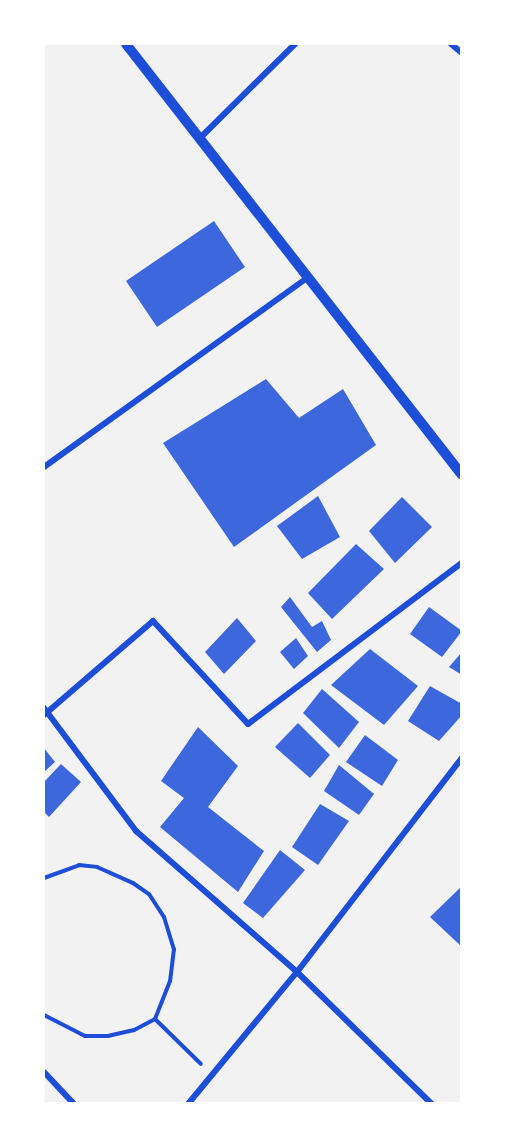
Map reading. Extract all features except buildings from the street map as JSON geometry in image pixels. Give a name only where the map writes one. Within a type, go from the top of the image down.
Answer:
[{"type":"street","points":[[126,44],[462,475]]},
{"type":"street","points":[[200,138],[295,44]]},
{"type":"street","points":[[452,44],[462,53]]},
{"type":"street","points":[[44,467],[307,278]]},
{"type":"street","points":[[432,1104],[297,972],[136,831],[45,711],[153,621],[248,724],[462,563]]},
{"type":"street","points":[[188,1104],[297,972],[462,758]]},
{"type":"street","points":[[44,1072],[74,1104]]},
{"type":"path","points":[[44,878],[79,864],[97,867],[133,883],[148,894],[164,917],[174,949],[171,981],[155,1018],[134,1030],[108,1036],[85,1036],[44,1016]]},
{"type":"path","points":[[155,1018],[212,1076]]}]
